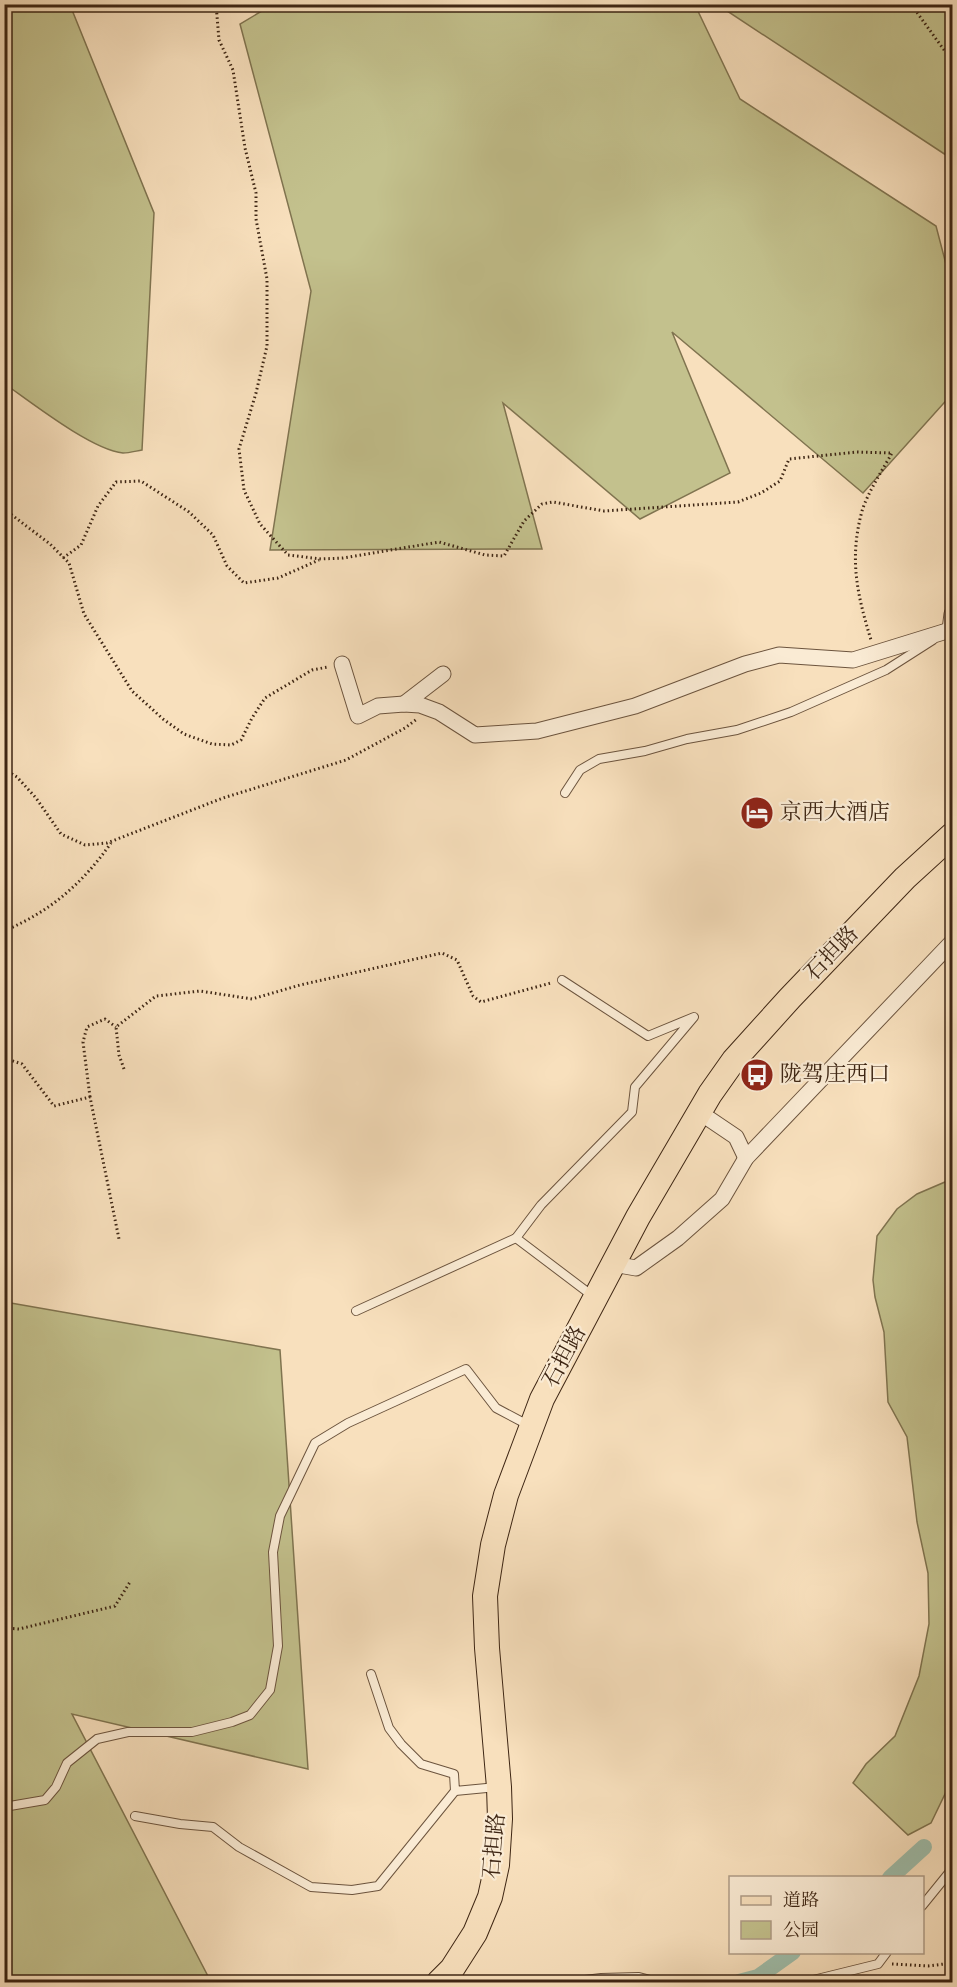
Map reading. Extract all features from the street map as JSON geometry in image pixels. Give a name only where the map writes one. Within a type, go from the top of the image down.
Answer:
[{"type":"main road","name":"石担路","points":[[439,1983],[452,1969],[475,1933],[490,1897],[497,1865],[500,1819],[499,1787],[487,1648],[485,1596],[493,1545],[506,1496],[542,1399],[638,1217],[699,1112],[734,1060],[766,1023],[905,878],[952,835]]},
{"type":"street","points":[[342,664],[358,716],[378,706],[420,705],[439,712],[475,735],[537,731],[635,706],[745,664],[779,655],[853,660],[951,631],[952,614]]},
{"type":"street","points":[[404,704],[443,674]]},
{"type":"street","points":[[613,1264],[636,1268],[678,1238],[722,1199],[746,1158],[952,942]]},
{"type":"street","points":[[699,1112],[736,1137],[746,1158]]},
{"type":"lane","points":[[565,793],[580,770],[599,759],[737,730],[791,712],[886,670],[951,631]]},
{"type":"lane","points":[[356,1311],[516,1238],[542,1205],[632,1112],[635,1087],[694,1017],[648,1036],[562,980]]},
{"type":"lane","points":[[516,1238],[595,1298]]},
{"type":"lane","points":[[4,1807],[45,1800],[56,1787],[67,1763],[97,1739],[128,1732],[192,1732],[232,1722],[249,1715],[270,1690],[278,1646],[273,1552],[280,1516],[315,1443],[348,1423],[466,1369],[496,1408],[531,1427]]},
{"type":"lane","points":[[135,1816],[213,1827],[239,1847],[311,1887],[352,1890],[378,1886],[455,1791],[454,1774],[421,1764],[389,1728],[371,1674]]},
{"type":"lane","points":[[455,1791],[499,1787]]},
{"type":"lane","points":[[924,1904],[952,1869]]},
{"type":"lane","points":[[805,1983],[878,1964],[886,1954]]},
{"type":"lane","points":[[569,1983],[601,1978],[639,1977],[658,1983]]},
{"type":"path","points":[[216,4],[219,40],[233,70],[256,193],[256,219],[267,279],[267,346],[256,393],[238,448],[244,490],[260,524],[288,555],[321,559],[343,558],[439,542],[486,555],[504,556],[524,521],[542,504],[553,502],[603,511],[738,502],[761,493],[780,481],[789,459],[857,452],[892,453],[862,510],[854,560],[860,599],[876,653]]},
{"type":"path","points":[[907,4],[913,7],[952,61]]},
{"type":"path","points":[[63,558],[81,545],[98,506],[116,482],[141,481],[189,512],[213,535],[227,566],[244,583],[278,578],[321,559]]},
{"type":"path","points":[[4,510],[50,544],[69,563],[84,614],[132,690],[163,719],[184,734],[212,744],[231,745],[242,741],[252,718],[265,698],[312,670],[342,664]]},
{"type":"path","points":[[4,770],[17,777],[36,798],[61,834],[85,845],[112,842],[223,798],[346,760],[405,728],[431,709]]},
{"type":"path","points":[[4,931],[28,921],[57,903],[89,872],[112,842]]},
{"type":"path","points":[[116,1027],[156,996],[200,991],[252,999],[300,985],[442,953],[457,960],[473,996],[481,1002],[562,980]]},
{"type":"path","points":[[119,1239],[90,1097],[83,1042],[87,1027],[105,1019],[116,1027],[119,1055],[124,1069]]},
{"type":"path","points":[[4,1058],[22,1064],[54,1106],[90,1097]]},
{"type":"path","points":[[4,1628],[19,1629],[116,1606],[130,1582]]},
{"type":"path","points":[[878,1964],[928,1966],[952,1963]]},
{"type":"green space","points":[[5,4],[70,5],[154,213],[142,450],[123,453],[95,444],[5,384]]},
{"type":"green space","points":[[272,5],[695,5],[740,99],[936,226],[952,287],[952,394],[863,493],[672,332],[730,473],[640,519],[503,403],[542,549],[270,550],[311,291],[240,24]]},
{"type":"green space","points":[[718,5],[952,5],[952,159]]},
{"type":"green space","points":[[952,1179],[952,1786],[946,1792],[931,1823],[908,1835],[853,1783],[866,1764],[895,1736],[919,1676],[929,1624],[928,1573],[917,1522],[907,1437],[888,1402],[884,1332],[873,1280],[877,1236],[897,1209],[917,1194]]},
{"type":"green space","points":[[5,1302],[280,1350],[308,1769],[72,1714],[211,1982],[5,1982]]},
{"type":"waterway","points":[[892,1876],[924,1847]]},
{"type":"waterway","points":[[739,1982],[758,1977],[790,1954]]},
{"type":"place","name":"京西大酒店","points":[[757,813]]},
{"type":"place","name":"陇驾庄西口","points":[[757,1075]]}]
